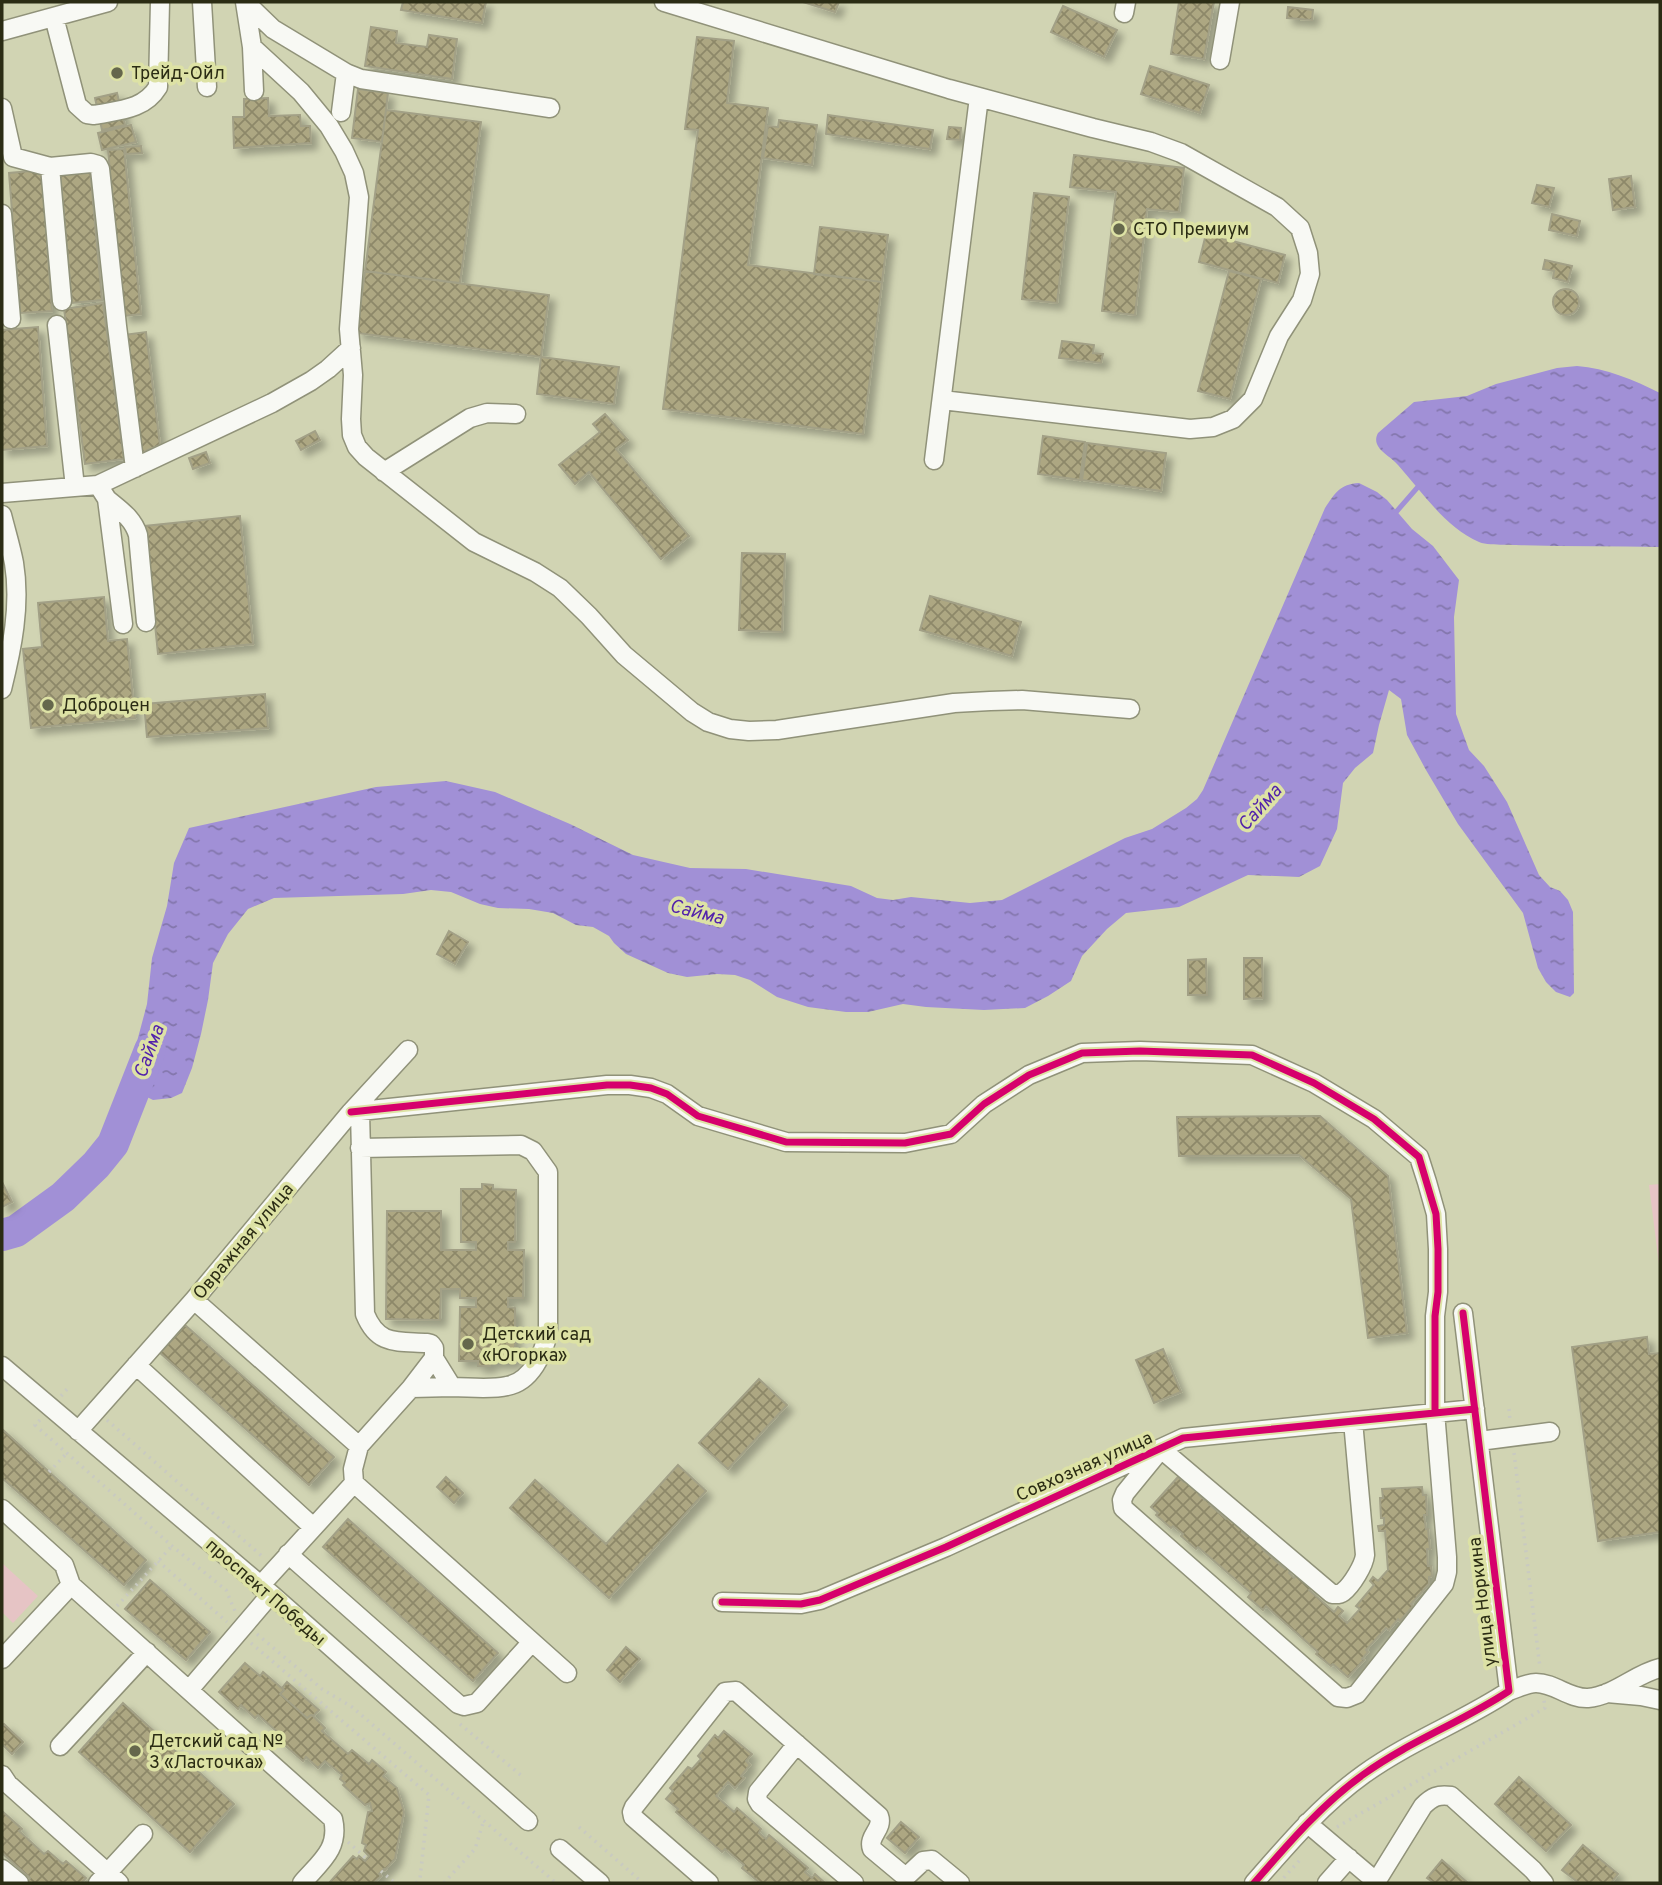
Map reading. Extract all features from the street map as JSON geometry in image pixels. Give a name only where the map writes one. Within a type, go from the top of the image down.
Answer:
[{"type":"street","points":[[2,31],[108,2]]},
{"type":"street","points":[[54,17],[77,105],[86,114],[94,115],[146,102],[158,87],[160,2]]},
{"type":"street","points":[[202,2],[207,87]]},
{"type":"street","points":[[245,2],[252,47],[254,90]]},
{"type":"street","points":[[245,2],[273,29],[346,73],[361,79],[550,108]]},
{"type":"street","points":[[664,2],[979,97],[1151,142],[1181,153],[1277,207],[1300,228],[1308,253],[1310,274],[1302,300],[1279,336],[1253,399],[1233,419],[1213,427],[1190,429],[942,400]]},
{"type":"street","points":[[1220,60],[1230,2]]},
{"type":"street","points":[[252,47],[301,92],[329,126],[354,173],[359,197],[349,329],[353,375],[352,435],[357,447],[384,472],[474,542],[535,572],[560,588],[624,655],[692,712],[708,722],[749,732],[954,703],[1022,700],[1130,709]]},
{"type":"street","points":[[341,112],[346,73]]},
{"type":"street","points":[[934,460],[979,97]]},
{"type":"street","points":[[2,108],[7,164],[50,167],[91,163],[98,165],[100,169],[135,468]]},
{"type":"street","points":[[50,167],[62,300]]},
{"type":"street","points":[[2,214],[10,319]]},
{"type":"street","points":[[57,325],[75,487]]},
{"type":"street","points":[[103,492],[135,468],[312,381],[351,348]]},
{"type":"street","points":[[384,472],[470,418],[487,413],[516,414]]},
{"type":"street","points":[[2,493],[75,487],[103,492],[133,522],[138,535],[146,622]]},
{"type":"street","points":[[103,492],[123,624]]},
{"type":"street","points":[[2,515],[14,565],[16,589],[14,630],[2,689]]},
{"type":"street","name":"Овражная улица","points":[[78,1431],[408,1050]]},
{"type":"street","points":[[452,1387],[434,1358],[431,1344],[392,1342],[380,1336],[370,1326],[365,1314],[360,1148],[355,1112],[607,1085],[630,1085],[667,1094],[698,1116],[786,1142],[905,1143],[951,1134],[984,1104],[1028,1075],[1082,1053],[1140,1051],[1252,1055],[1314,1083],[1374,1119],[1419,1157],[1436,1214],[1438,1292],[1435,1316],[1435,1412],[1447,1572],[1444,1584],[1357,1694],[1347,1698],[1338,1697],[1123,1507],[1122,1500],[1161,1449],[1336,1595],[1343,1592],[1360,1570],[1365,1555],[1353,1421]]},
{"type":"street","points":[[360,1148],[521,1145],[533,1151],[548,1172],[548,1332],[544,1350],[538,1360],[527,1375],[508,1387],[411,1388]]},
{"type":"street","points":[[194,1300],[359,1446]]},
{"type":"street","name":"улица Норкина","points":[[1463,1313],[1509,1691]]},
{"type":"street","points":[[434,1358],[359,1446],[353,1469],[354,1483],[567,1673]]},
{"type":"street","points":[[136,1365],[313,1527]]},
{"type":"street","name":"проспект Победы","points":[[2,1366],[265,1590],[528,1821]]},
{"type":"street","name":"Совхозная улица","points":[[722,1602],[801,1604],[820,1601],[1183,1438],[1475,1409]]},
{"type":"street","points":[[1479,1441],[1550,1432]]},
{"type":"street","points":[[189,1690],[242,1628],[288,1554],[354,1483]]},
{"type":"street","points":[[2,1509],[64,1565],[71,1585],[333,1818],[336,1832],[331,1850],[302,1883]]},
{"type":"street","points":[[288,1554],[458,1704],[464,1706],[478,1703],[531,1643]]},
{"type":"street","points":[[2,1659],[71,1585]]},
{"type":"street","points":[[60,1746],[147,1652]]},
{"type":"street","points":[[1254,1883],[1307,1823],[1364,1774],[1419,1740],[1481,1710],[1509,1691],[1532,1683],[1541,1683],[1579,1698],[1591,1698],[1660,1668]]},
{"type":"street","points":[[709,1883],[633,1817],[632,1812],[725,1692],[736,1691],[879,1816],[880,1825],[870,1841],[872,1849],[907,1876],[923,1861],[932,1860],[960,1883]]},
{"type":"street","points":[[1607,1693],[1660,1700]]},
{"type":"street","points":[[797,1744],[758,1792],[757,1799],[854,1883]]},
{"type":"street","points":[[2,1775],[108,1880],[143,1834]]},
{"type":"street","points":[[1307,1823],[1377,1883],[1423,1806],[1432,1798],[1451,1796],[1544,1883]]},
{"type":"street","points":[[560,1849],[600,1883]]},
{"type":"street","points":[[1327,1883],[1349,1858]]},
{"type":"street","points":[[2,1869],[19,1883]]},
{"type":"path","points":[[68,1388],[35,1426],[226,1590],[242,1628],[429,1795],[420,1879],[416,1883]]},
{"type":"path","points":[[1322,1836],[1545,1708],[1509,1409]]},
{"type":"path","points":[[49,1472],[67,1453]]},
{"type":"path","points":[[108,1617],[172,1546]]},
{"type":"path","points":[[158,1561],[322,1689],[352,1707],[556,1883]]},
{"type":"path","points":[[444,1883],[475,1849],[484,1820]]},
{"type":"path","points":[[579,1827],[643,1883]]},
{"type":"path","points":[[336,1832],[367,1859]]},
{"type":"path","points":[[1279,1883],[1303,1856]]},
{"type":"path","points":[[381,1871],[395,1883]]},
{"type":"shaded area","points":[[1660,1184],[1660,1273],[1649,1185]]},
{"type":"shaded area","points":[[2,1563],[38,1596],[13,1623],[2,1612]]},
{"type":"water","points":[[1577,366],[1620,375],[1660,393],[1660,547],[1497,545],[1479,542],[1445,518],[1377,443],[1378,433],[1414,402],[1467,396],[1496,384],[1557,368]]},
{"type":"water","points":[[1359,483],[1387,500],[1412,529],[1433,546],[1459,580],[1454,617],[1456,714],[1469,750],[1484,766],[1507,802],[1539,875],[1550,887],[1560,891],[1573,912],[1574,993],[1570,997],[1556,992],[1546,982],[1538,968],[1523,913],[1458,824],[1407,735],[1401,699],[1389,690],[1373,753],[1355,768],[1343,783],[1337,829],[1320,866],[1299,877],[1248,875],[1179,907],[1126,913],[1082,956],[1071,981],[1025,1008],[984,1010],[903,1004],[868,1012],[846,1012],[808,1007],[777,997],[750,980],[735,975],[687,977],[668,973],[626,954],[609,936],[593,927],[576,925],[553,913],[498,908],[451,892],[431,890],[403,894],[274,898],[248,909],[228,934],[213,963],[201,1034],[182,1093],[171,1098],[153,1100],[135,1091],[130,1081],[131,1064],[147,1004],[152,958],[167,906],[174,863],[189,828],[376,787],[446,781],[495,792],[633,855],[690,868],[746,869],[851,886],[877,898],[893,900],[911,897],[970,903],[1002,900],[1125,838],[1152,829],[1186,808],[1203,790],[1325,508],[1339,490]]},
{"type":"building","points":[[403,2],[486,2],[482,23],[401,10]]},
{"type":"building","points":[[803,2],[839,2],[835,12]]},
{"type":"building","points":[[1179,2],[1214,2],[1204,59],[1171,54]]},
{"type":"building","points":[[1063,6],[1117,30],[1104,57],[1051,32]]},
{"type":"building","points":[[1288,7],[1313,10],[1312,20],[1287,18]]},
{"type":"building","points":[[371,27],[397,31],[396,43],[427,47],[429,35],[457,39],[452,79],[365,66]]},
{"type":"building","points":[[697,37],[734,41],[727,103],[768,108],[748,265],[882,282],[863,434],[663,409],[698,130],[685,129]]},
{"type":"building","points":[[1150,66],[1209,85],[1200,113],[1141,94]]},
{"type":"building","points":[[358,89],[388,93],[382,142],[352,138]]},
{"type":"building","points":[[117,93],[125,125],[102,130],[95,98]]},
{"type":"building","points":[[268,98],[269,116],[300,115],[301,126],[310,126],[311,143],[234,148],[233,117],[244,117],[244,99]]},
{"type":"building","points":[[386,110],[481,122],[460,283],[365,271]]},
{"type":"building","points":[[828,115],[933,130],[930,149],[826,134]]},
{"type":"building","points":[[779,120],[817,125],[812,165],[763,158],[768,126],[778,127]]},
{"type":"building","points":[[131,125],[136,142],[102,150],[98,133]]},
{"type":"building","points":[[949,127],[961,128],[960,140],[947,139]]},
{"type":"building","points":[[141,146],[142,153],[126,154],[125,147]]},
{"type":"building","points":[[124,149],[141,314],[124,316],[108,150]]},
{"type":"building","points":[[1074,155],[1184,168],[1179,212],[1147,209],[1135,315],[1102,311],[1116,192],[1070,187]]},
{"type":"building","points":[[90,168],[102,300],[72,303],[60,171]]},
{"type":"building","points":[[42,170],[52,311],[20,313],[9,173]]},
{"type":"building","points":[[1631,176],[1635,207],[1613,210],[1609,179]]},
{"type":"building","points":[[1537,185],[1554,188],[1549,207],[1532,203]]},
{"type":"building","points":[[1034,193],[1069,197],[1057,303],[1022,299]]},
{"type":"building","points":[[1552,214],[1580,221],[1577,236],[1549,230]]},
{"type":"building","points":[[820,227],[888,235],[882,282],[814,274]]},
{"type":"building","points":[[1206,234],[1285,255],[1278,283],[1199,262]]},
{"type":"building","points":[[1545,260],[1572,266],[1568,282],[1553,278],[1554,271],[1543,269]]},
{"type":"building","points":[[365,271],[549,295],[541,357],[357,333]]},
{"type":"building","points":[[1229,271],[1261,279],[1230,399],[1198,391]]},
{"type":"building","points":[[1566,289],[1575,293],[1579,302],[1575,311],[1566,315],[1557,311],[1553,302],[1557,293]]},
{"type":"building","points":[[103,303],[124,459],[85,464],[64,309]]},
{"type":"building","points":[[38,327],[47,446],[2,450],[2,330]]},
{"type":"building","points":[[146,332],[160,445],[139,454],[123,335]]},
{"type":"building","points":[[1062,341],[1094,345],[1093,353],[1103,354],[1101,363],[1059,358]]},
{"type":"building","points":[[541,357],[619,367],[614,404],[537,394]]},
{"type":"building","points":[[605,414],[628,440],[616,449],[689,536],[661,559],[589,472],[575,484],[559,465],[600,432],[593,424]]},
{"type":"building","points":[[315,431],[320,440],[301,450],[296,441]]},
{"type":"building","points":[[1043,436],[1085,442],[1080,480],[1038,474]]},
{"type":"building","points":[[1087,443],[1166,453],[1161,491],[1082,480]]},
{"type":"building","points":[[206,452],[210,463],[193,469],[189,458]]},
{"type":"building","points":[[240,516],[253,644],[158,654],[145,526]]},
{"type":"building","points":[[742,553],[785,554],[782,632],[739,630]]},
{"type":"building","points":[[930,596],[1021,622],[1012,656],[920,630]]},
{"type":"building","points":[[104,597],[108,641],[127,639],[135,718],[31,728],[23,649],[42,647],[38,603]]},
{"type":"building","points":[[265,694],[268,728],[147,737],[144,704]]},
{"type":"building","points":[[449,931],[468,942],[455,964],[437,954]]},
{"type":"building","points":[[1244,958],[1262,958],[1263,998],[1244,999]]},
{"type":"building","points":[[1206,959],[1207,995],[1188,995],[1188,960]]},
{"type":"building","points":[[1320,1116],[1388,1176],[1407,1333],[1368,1338],[1351,1199],[1299,1155],[1179,1156],[1177,1117]]},
{"type":"building","points":[[2,1182],[12,1202],[2,1207]]},
{"type":"building","points":[[482,1184],[493,1185],[493,1189],[516,1190],[515,1242],[508,1242],[508,1250],[524,1250],[523,1298],[508,1298],[508,1307],[515,1308],[515,1362],[490,1362],[490,1366],[478,1366],[478,1361],[459,1361],[460,1307],[476,1307],[476,1298],[460,1298],[460,1289],[441,1289],[440,1320],[386,1319],[387,1211],[441,1211],[441,1250],[476,1250],[476,1242],[461,1242],[461,1189],[482,1189]]},
{"type":"building","points":[[185,1325],[334,1457],[309,1485],[160,1353]]},
{"type":"building","points":[[1647,1337],[1649,1354],[1660,1353],[1660,1532],[1598,1541],[1572,1347]]},
{"type":"building","points":[[1163,1349],[1181,1392],[1154,1403],[1136,1360]]},
{"type":"building","points":[[759,1379],[787,1405],[728,1469],[699,1443]]},
{"type":"building","points":[[2,1429],[146,1560],[124,1585],[2,1478]]},
{"type":"building","points":[[678,1465],[706,1491],[609,1598],[510,1508],[535,1480],[606,1544]]},
{"type":"building","points":[[446,1477],[463,1493],[454,1503],[437,1487]]},
{"type":"building","points":[[1178,1477],[1184,1482],[1186,1480],[1205,1500],[1209,1495],[1213,1499],[1209,1504],[1226,1519],[1228,1517],[1247,1536],[1249,1534],[1285,1569],[1289,1565],[1293,1568],[1289,1573],[1311,1588],[1309,1590],[1334,1612],[1338,1607],[1343,1611],[1339,1616],[1347,1623],[1360,1609],[1356,1606],[1374,1585],[1370,1581],[1373,1577],[1378,1581],[1388,1570],[1385,1531],[1379,1531],[1378,1526],[1384,1525],[1384,1518],[1381,1518],[1382,1489],[1422,1487],[1423,1495],[1426,1495],[1427,1515],[1424,1515],[1430,1549],[1427,1549],[1428,1566],[1431,1566],[1432,1576],[1429,1577],[1429,1584],[1400,1621],[1398,1619],[1389,1630],[1386,1628],[1366,1650],[1368,1652],[1362,1659],[1364,1660],[1348,1677],[1316,1654],[1318,1652],[1266,1606],[1263,1610],[1248,1597],[1251,1593],[1198,1547],[1196,1549],[1181,1536],[1183,1534],[1156,1515],[1158,1513],[1151,1507]]},
{"type":"building","points":[[348,1519],[498,1653],[473,1681],[323,1547]]},
{"type":"building","points":[[150,1580],[210,1632],[186,1660],[125,1609]]},
{"type":"building","points":[[626,1647],[640,1659],[620,1682],[607,1670]]},
{"type":"building","points":[[245,1663],[260,1676],[263,1672],[284,1690],[280,1694],[307,1718],[313,1716],[325,1728],[322,1731],[348,1754],[352,1750],[369,1764],[372,1760],[386,1772],[383,1776],[397,1788],[404,1812],[395,1859],[379,1874],[381,1876],[374,1883],[329,1883],[353,1856],[357,1859],[359,1856],[365,1861],[369,1856],[364,1851],[366,1845],[362,1843],[368,1812],[372,1811],[370,1803],[365,1805],[343,1785],[345,1783],[340,1779],[342,1775],[325,1761],[318,1768],[306,1757],[303,1761],[279,1740],[282,1736],[258,1715],[255,1718],[241,1705],[238,1709],[219,1692]]},
{"type":"building","points":[[287,1682],[319,1710],[313,1716],[307,1718],[280,1694]]},
{"type":"building","points":[[123,1703],[234,1804],[190,1852],[79,1752]]},
{"type":"building","points":[[4,1724],[23,1742],[12,1754],[2,1744]]},
{"type":"building","points":[[724,1731],[752,1754],[746,1761],[750,1765],[741,1776],[744,1778],[735,1788],[728,1782],[716,1796],[734,1812],[737,1808],[761,1829],[759,1833],[766,1839],[769,1835],[808,1868],[805,1872],[812,1878],[815,1874],[825,1883],[760,1883],[742,1868],[744,1865],[725,1849],[722,1852],[676,1812],[678,1809],[666,1799],[673,1791],[670,1788],[688,1767],[692,1769],[701,1759],[698,1756],[715,1735],[718,1738]]},
{"type":"building","points":[[1519,1777],[1571,1825],[1546,1851],[1495,1804]]},
{"type":"building","points":[[2,1811],[44,1854],[48,1851],[63,1864],[66,1861],[86,1878],[81,1883],[27,1883],[30,1878],[2,1853]]},
{"type":"building","points":[[901,1822],[919,1837],[905,1853],[887,1838]]},
{"type":"building","points":[[1583,1845],[1618,1874],[1611,1883],[1579,1883],[1562,1870]]},
{"type":"building","points":[[1442,1860],[1468,1883],[1434,1883],[1427,1878]]},
{"type":"waterway","points":[[1397,511],[1417,488]]},
{"type":"waterway","name":"Сайма","points":[[2,1235],[16,1231],[63,1197],[113,1144],[150,1050]]},
{"type":"cycle path","points":[[351,1112],[607,1085],[630,1085],[667,1094],[698,1116],[786,1142],[905,1143],[951,1134],[984,1104],[1029,1075],[1082,1053],[1140,1051],[1252,1055],[1314,1083],[1374,1119],[1419,1157],[1436,1214],[1438,1292],[1435,1316],[1435,1412]]},
{"type":"cycle path","points":[[1254,1883],[1320,1811],[1364,1774],[1399,1751],[1509,1691],[1463,1313]]},
{"type":"cycle path","points":[[722,1602],[801,1604],[820,1600],[946,1547],[1183,1438],[1475,1409]]},
{"type":"place","name":"Трейд-Ойл","points":[[117,73]]},
{"type":"place","name":"СТО Премиум","points":[[1119,229]]},
{"type":"place","name":"Доброцен","points":[[48,705]]},
{"type":"place","name":"Детский сад «Югорка»","points":[[468,1344]]},
{"type":"place","name":"Детский сад № 3 «Ласточка»","points":[[135,1751]]}]
